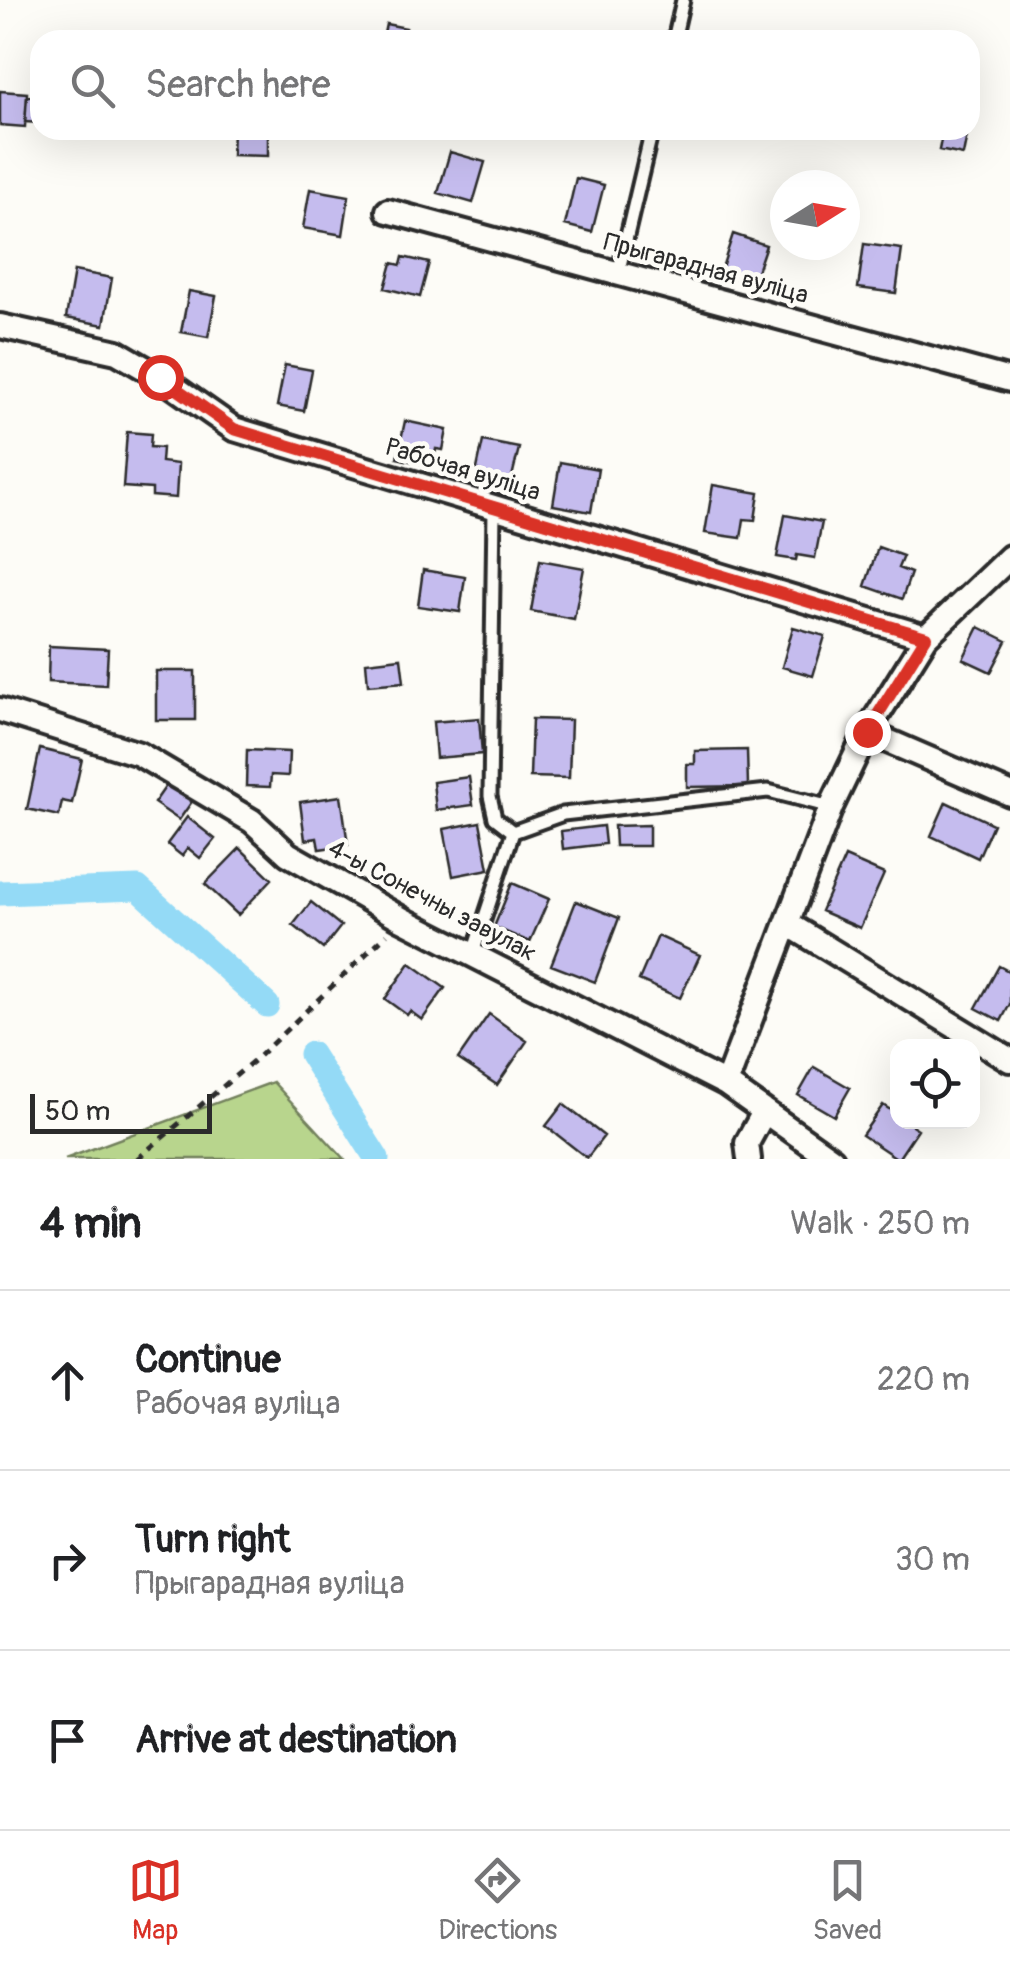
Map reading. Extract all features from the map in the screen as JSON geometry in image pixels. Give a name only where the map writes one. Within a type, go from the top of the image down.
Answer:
[{"type":"street","name":"Прыгарадная вуліца","points":[[388,212],[1010,380]]},
{"type":"street","name":"Рабочая вуліца","points":[[0,326],[117,352],[234,429],[926,637]]},
{"type":"street","points":[[726,1084],[831,808],[867,732],[926,637],[1010,557]]},
{"type":"street","name":"4-ы Сонечны завулак","points":[[0,710],[138,754],[252,821],[288,854],[402,919],[726,1084],[832,1159]]},
{"type":"street","points":[[867,732],[1010,794]]},
{"type":"street","points":[[788,924],[1010,1060]]},
{"type":"street","points":[[748,1159],[747,1143],[764,1112]]},
{"type":"lane","points":[[676,30],[683,0]]},
{"type":"lane","points":[[618,274],[650,140]]},
{"type":"lane","points":[[494,509],[490,796],[495,818],[513,832]]},
{"type":"lane","points":[[513,832],[563,814],[768,791],[831,808]]},
{"type":"lane","points":[[472,956],[513,832]]},
{"type":"path","points":[[137,1159],[258,1057],[402,919]]},
{"type":"green space","points":[[273,1082],[344,1159],[65,1159]]},
{"type":"building","points":[[386,24],[406,28],[406,30],[385,30]]},
{"type":"building","points":[[0,91],[27,93],[25,127],[0,125]]},
{"type":"building","points":[[27,96],[30,96],[30,122],[25,122]]},
{"type":"building","points":[[233,140],[268,140],[268,156],[232,155]]},
{"type":"building","points":[[941,140],[966,140],[963,155],[939,150]]},
{"type":"building","points":[[450,152],[485,162],[473,203],[438,193]]},
{"type":"building","points":[[576,178],[604,185],[592,232],[565,225]]},
{"type":"building","points":[[310,189],[349,196],[343,235],[303,228]]},
{"type":"building","points":[[733,234],[766,245],[752,286],[720,274]]},
{"type":"building","points":[[864,244],[902,249],[896,293],[858,288]]},
{"type":"building","points":[[403,257],[429,263],[420,297],[385,288],[392,263],[401,265]]},
{"type":"building","points":[[74,271],[112,278],[104,325],[66,318]]},
{"type":"building","points":[[189,291],[216,296],[208,337],[181,332]]},
{"type":"building","points":[[285,365],[312,370],[304,411],[277,406]]},
{"type":"building","points":[[405,421],[447,430],[443,450],[436,449],[433,466],[397,458]]},
{"type":"building","points":[[127,432],[151,434],[150,447],[162,448],[161,462],[178,464],[176,498],[152,496],[152,489],[123,487]]},
{"type":"building","points":[[483,441],[519,448],[510,485],[475,478]]},
{"type":"building","points":[[560,462],[598,469],[591,512],[553,505]]},
{"type":"building","points":[[713,485],[759,493],[755,520],[744,519],[741,538],[705,533]]},
{"type":"building","points":[[785,515],[822,522],[815,558],[777,557]]},
{"type":"building","points":[[878,547],[903,556],[898,568],[911,573],[902,599],[865,586]]},
{"type":"building","points":[[540,560],[584,568],[574,619],[531,611]]},
{"type":"building","points":[[423,570],[465,577],[460,612],[418,606]]},
{"type":"building","points":[[793,627],[825,636],[813,676],[782,667]]},
{"type":"building","points":[[979,627],[1007,641],[991,672],[963,659]]},
{"type":"building","points":[[49,646],[108,649],[106,685],[48,682]]},
{"type":"building","points":[[401,658],[404,682],[368,685],[366,662]]},
{"type":"building","points":[[156,671],[195,671],[195,720],[156,720]]},
{"type":"building","points":[[479,718],[482,754],[436,758],[433,722]]},
{"type":"building","points":[[532,719],[571,720],[569,778],[530,777]]},
{"type":"building","points":[[40,749],[82,759],[72,803],[62,801],[59,816],[27,809]]},
{"type":"building","points":[[247,750],[289,752],[288,776],[271,775],[270,787],[246,786]]},
{"type":"building","points":[[747,750],[748,786],[687,787],[687,764],[695,764],[695,751]]},
{"type":"building","points":[[469,777],[473,805],[436,810],[433,782]]},
{"type":"building","points":[[168,783],[193,800],[179,820],[154,803]]},
{"type":"building","points":[[341,796],[348,845],[319,849],[317,838],[305,840],[300,802]]},
{"type":"building","points":[[946,802],[993,824],[978,858],[931,836]]},
{"type":"building","points":[[187,817],[215,839],[200,858],[188,848],[182,856],[167,844]]},
{"type":"building","points":[[480,822],[489,869],[453,876],[444,829]]},
{"type":"building","points":[[649,825],[649,846],[615,846],[614,826]]},
{"type":"building","points":[[603,826],[605,844],[563,849],[561,831]]},
{"type":"building","points":[[240,848],[272,879],[238,915],[205,884]]},
{"type":"building","points":[[845,857],[884,874],[860,928],[821,911]]},
{"type":"building","points":[[512,883],[549,899],[530,942],[494,927]]},
{"type":"building","points":[[576,901],[619,918],[595,982],[551,965]]},
{"type":"building","points":[[311,902],[341,926],[323,949],[293,925]]},
{"type":"building","points":[[658,936],[700,955],[680,998],[639,980]]},
{"type":"building","points":[[410,963],[445,988],[422,1020],[410,1011],[407,1015],[385,999]]},
{"type":"building","points":[[999,966],[1010,972],[1010,1004],[1001,1021],[976,1008]]},
{"type":"building","points":[[489,1014],[527,1041],[497,1085],[458,1059]]},
{"type":"building","points":[[814,1067],[850,1088],[834,1116],[798,1095]]},
{"type":"building","points":[[563,1104],[604,1136],[587,1158],[546,1126]]},
{"type":"building","points":[[883,1105],[890,1110],[890,1129],[918,1129],[898,1159],[862,1135]]},
{"type":"waterway","points":[[0,893],[138,888],[267,1005]]},
{"type":"waterway","points":[[311,1054],[377,1159]]},
{"type":"route","points":[[160,377],[234,429],[926,637],[867,732]]}]
